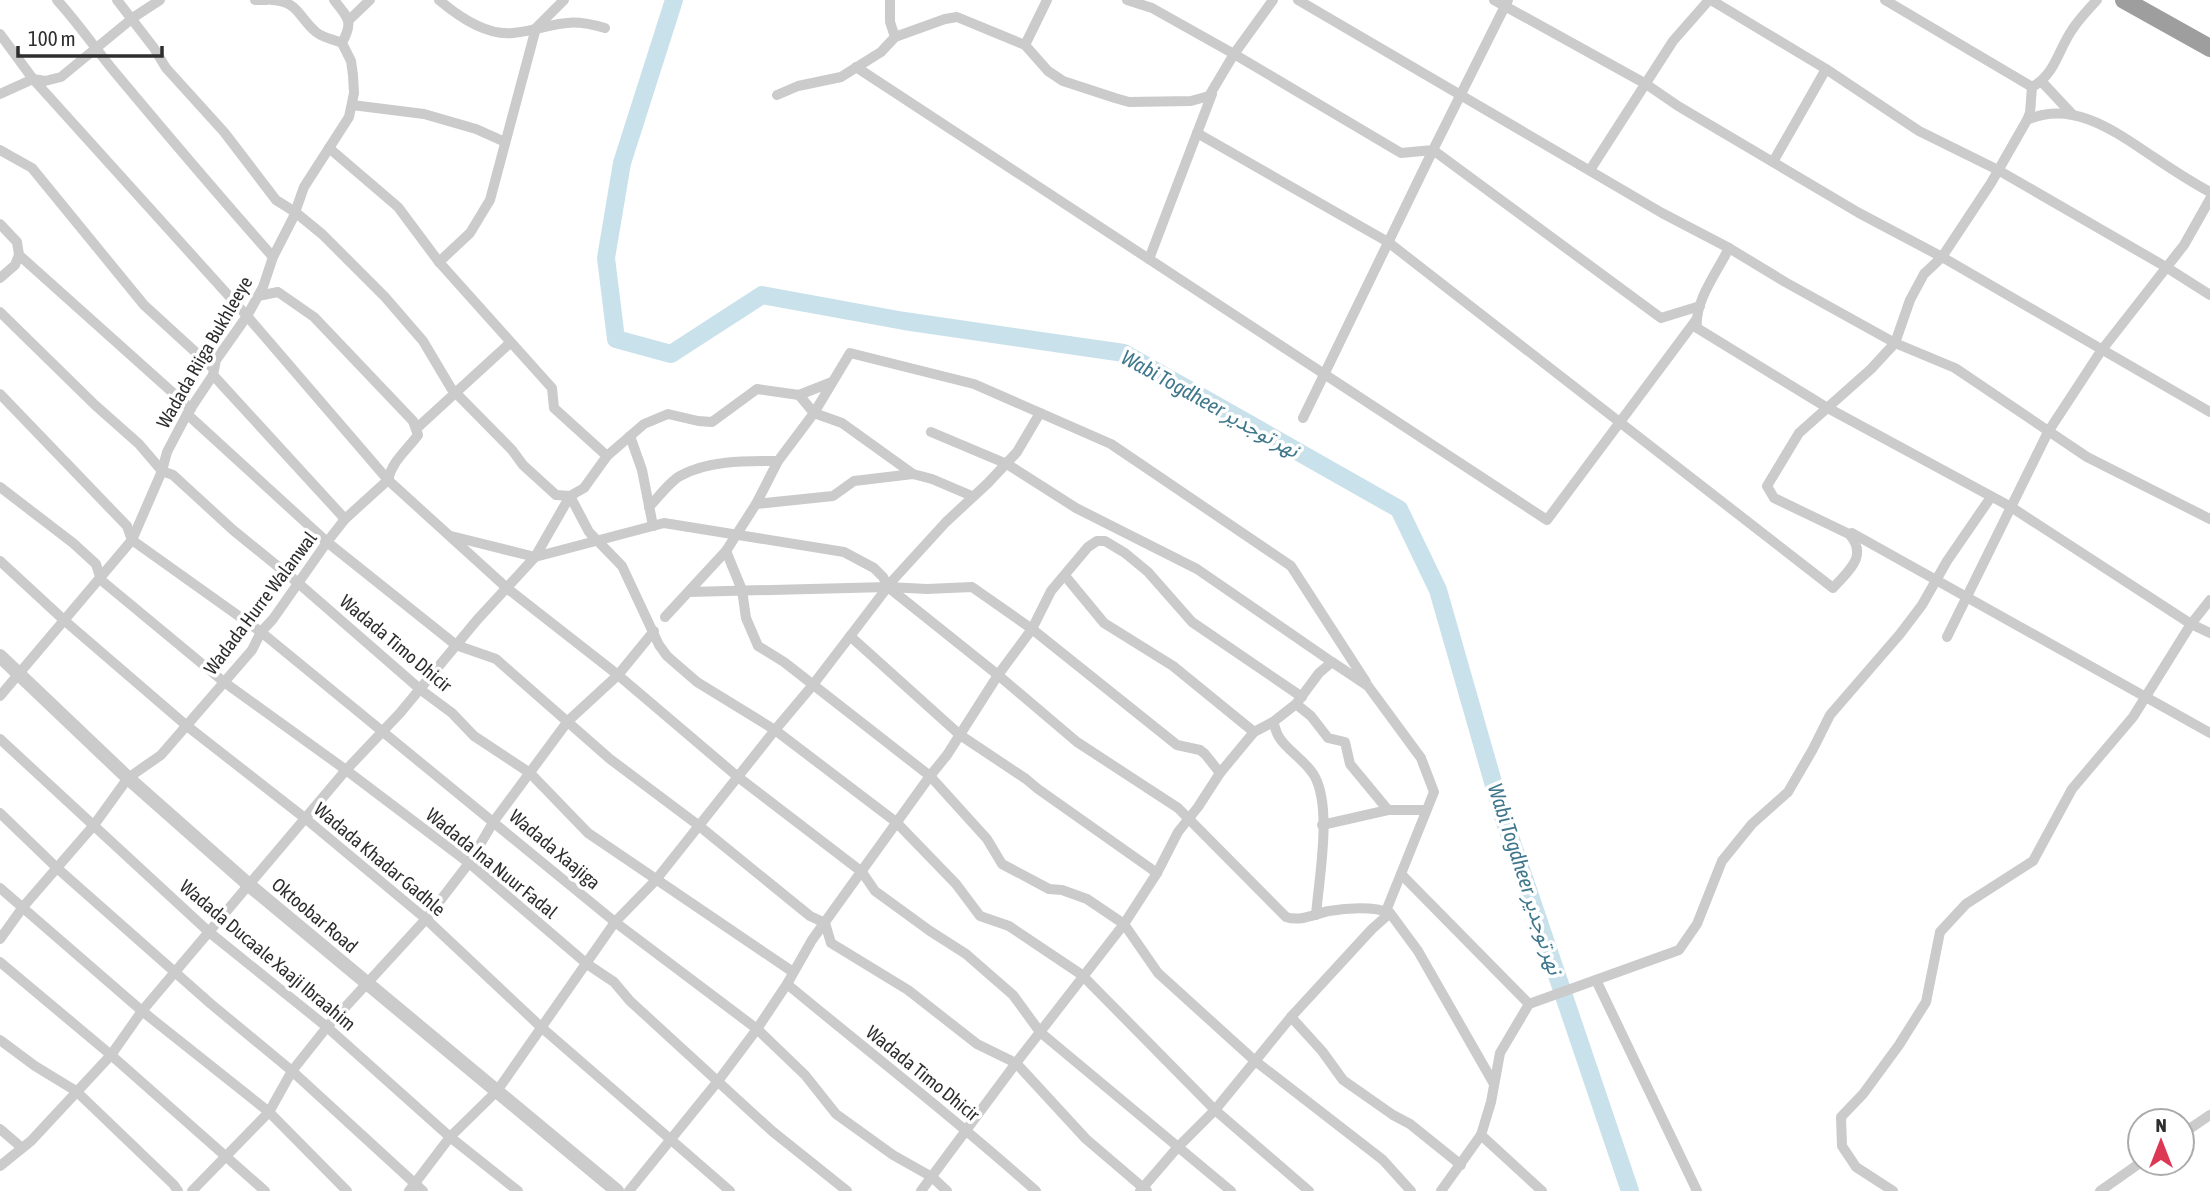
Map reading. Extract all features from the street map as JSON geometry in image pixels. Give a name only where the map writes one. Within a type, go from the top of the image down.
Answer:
[{"type":"highway","points":[[2124,0],[2210,48]]},
{"type":"street","points":[[57,0],[78,22],[96,50],[194,168],[273,257]]},
{"type":"street","points":[[117,0],[166,68],[240,152],[276,200],[322,234],[386,298],[423,341],[456,393],[532,474],[556,495],[570,496]]},
{"type":"street","points":[[0,94],[33,79],[61,77],[132,19],[160,0]]},
{"type":"street","points":[[255,0],[279,0],[298,10],[312,30],[320,36],[342,43],[349,20],[334,0]]},
{"type":"street","points":[[349,20],[370,0]]},
{"type":"street","points":[[439,0],[463,19],[486,29],[513,33],[572,21],[605,28]]},
{"type":"street","points":[[439,262],[470,233],[490,200],[536,28],[564,0]]},
{"type":"street","points":[[890,0],[890,22],[895,37]]},
{"type":"street","points":[[1025,45],[1047,0]]},
{"type":"street","points":[[1127,0],[1152,8],[1401,153],[1433,150],[1661,318],[1700,306]]},
{"type":"street","points":[[1149,259],[1212,94],[1234,54],[1273,0]]},
{"type":"street","points":[[1298,0],[1662,213],[1730,248],[1895,343],[1955,368],[2087,457],[2210,519]]},
{"type":"street","points":[[1494,0],[1507,3],[1859,213],[1942,257],[2210,412]]},
{"type":"street","points":[[1590,170],[1673,41],[1710,0],[1826,69],[1919,131],[1998,170],[2210,295]]},
{"type":"street","points":[[1885,0],[2037,84],[2072,114]]},
{"type":"street","points":[[1767,486],[1798,433],[1871,369],[1895,343],[1910,300],[1924,274],[1942,257],[1998,170],[2027,120],[2037,84],[2059,58],[2070,32],[2097,0]]},
{"type":"street","points":[[1303,418],[1507,3]]},
{"type":"street","points":[[776,95],[798,86],[841,77],[881,52],[895,37],[945,19],[957,18],[1025,45],[1048,71],[1063,81],[1129,102],[1191,101],[1212,94]]},
{"type":"street","points":[[0,34],[33,79],[247,316],[388,480],[508,589],[618,675],[738,777],[862,872],[875,891],[966,954],[1013,995],[1040,1032],[1231,1191]]},
{"type":"street","name":"Wadada Riiga Bukhleeye","points":[[0,696],[101,580],[132,540],[162,471],[167,452],[214,372],[216,360],[247,316],[267,279],[273,257],[304,187],[349,117],[354,93],[351,61],[342,43]]},
{"type":"street","points":[[856,67],[1547,520],[1696,320],[1700,306],[1730,248]]},
{"type":"street","points":[[1773,162],[1826,69]]},
{"type":"street","points":[[352,105],[424,114],[476,129],[505,142]]},
{"type":"street","points":[[2027,120],[2050,112],[2072,114],[2111,129],[2210,192]]},
{"type":"street","points":[[1197,133],[1388,242],[1833,588],[1855,561],[1859,553],[1857,542],[1849,534],[1774,498],[1767,486]]},
{"type":"street","points":[[329,148],[398,207],[439,262],[552,388],[554,408],[607,456]]},
{"type":"street","points":[[0,150],[32,168],[145,305],[214,372],[345,519]]},
{"type":"street","points":[[1947,638],[2048,432],[2101,351],[2184,245],[2210,199]]},
{"type":"street","points":[[0,224],[17,242],[19,255],[15,265],[0,278]]},
{"type":"street","points":[[19,255],[327,542],[456,645],[496,659],[610,759],[698,825],[810,916],[825,923],[831,943],[908,990],[977,1044],[1016,1063],[1086,1139],[1143,1190],[1177,1148],[1247,1073],[1254,1060],[1291,1017],[1388,912],[1434,792],[1420,758],[1368,685],[1291,566],[1111,444],[974,384],[850,353],[814,413],[778,461],[756,504],[726,551],[665,617]]},
{"type":"street","points":[[258,296],[278,292],[314,317],[417,428]]},
{"type":"street","name":"Wadada Timo Dhicir","points":[[0,312],[139,444],[162,471],[173,475],[233,530],[298,582],[421,690],[452,713],[474,736],[530,773],[588,833],[655,881],[793,972]]},
{"type":"street","points":[[1696,320],[1697,328],[1826,407],[1991,496],[2191,624],[2210,633]]},
{"type":"street","name":"Wadada Hurre Walanwal","points":[[0,939],[23,907],[94,825],[128,778],[160,755],[252,650],[261,632],[345,519],[388,480],[390,469],[418,435],[417,428],[510,343]]},
{"type":"street","points":[[0,1166],[31,1141],[111,1055],[142,1011],[346,770],[421,690],[456,645],[535,557],[570,496],[584,488],[607,456],[644,424],[668,414],[712,422],[757,389],[799,395],[832,382]]},
{"type":"street","points":[[0,394],[127,526],[132,540]]},
{"type":"street","points":[[799,395],[814,413],[842,423],[913,474],[972,496]]},
{"type":"street","points":[[0,813],[57,868],[292,1071],[416,1189],[450,1137],[497,1091],[615,922],[655,881],[888,587],[972,496],[1007,464],[1040,413]]},
{"type":"street","points":[[931,432],[1007,464],[1076,508],[1197,569],[1368,685]]},
{"type":"street","points":[[630,436],[642,470],[653,526]]},
{"type":"street","points":[[649,508],[678,477],[742,461],[778,461]]},
{"type":"street","points":[[756,504],[833,496],[854,481],[913,474]]},
{"type":"street","points":[[1767,486],[2210,733]]},
{"type":"street","name":"Wadada Ina Nuur Fadal","points":[[0,487],[73,543],[96,564],[101,580],[224,682],[469,863],[587,964],[614,982],[630,1001],[772,1131],[847,1191]]},
{"type":"street","points":[[570,496],[589,532],[622,566],[659,645],[667,656],[697,682],[775,730],[896,822],[956,884],[980,916],[1009,926],[1082,975],[1215,1110],[1309,1191]]},
{"type":"street","points":[[1441,1191],[1481,1135],[1500,1053],[1529,1004],[1679,950],[1697,924],[1722,861],[1752,824],[1788,792],[1829,715],[1922,605],[1991,496]]},
{"type":"street","points":[[447,535],[535,557],[664,523],[844,552],[874,568],[888,587],[1077,742],[1178,808],[1286,917],[1295,920],[1329,911],[1354,909],[1388,912],[1418,951],[1494,1084]]},
{"type":"street","name":"Wadada Xaajiga","points":[[132,540],[261,632],[615,922],[757,1029],[804,1075],[836,1114],[893,1155],[932,1177],[947,1191]]},
{"type":"street","points":[[629,1191],[757,1029],[825,923],[961,735],[998,675],[1032,629],[1045,600],[1088,547],[1097,541],[1110,543],[1148,572],[1192,622],[1299,700],[1328,738],[1345,742],[1350,764],[1388,810]]},
{"type":"street","points":[[726,551],[742,590],[746,618],[758,646],[784,662],[930,776],[987,839],[1002,864],[1049,889],[1062,890],[1087,899],[1124,924],[1158,973],[1254,1060],[1383,1160],[1411,1191]]},
{"type":"street","name":"Wadada Khadar Gadhle","points":[[0,561],[187,726],[306,819],[426,919],[541,1027],[730,1191]]},
{"type":"street","points":[[1066,577],[1104,623],[1173,666],[1254,732]]},
{"type":"street","points":[[689,592],[972,587],[1032,629],[1177,745],[1200,750],[1220,773]]},
{"type":"street","points":[[1893,1191],[1856,1167],[1842,1146],[1841,1117],[1863,1094],[1926,1002],[1940,932],[1966,904],[2034,861],[2072,789],[2133,717],[2191,624],[2210,600]]},
{"type":"street","points":[[192,1191],[269,1112],[292,1071],[327,1027],[426,919],[469,863],[494,821],[568,721],[618,675],[654,631]]},
{"type":"street","points":[[850,636],[961,735],[1157,873]]},
{"type":"street","name":"Oktoobar Road","points":[[0,656],[128,778],[249,885],[617,1191]]},
{"type":"street","points":[[921,1191],[1082,975],[1124,924],[1157,873],[1187,818],[1198,807],[1220,773],[1254,732],[1273,722],[1299,700],[1319,673],[1332,662]]},
{"type":"street","points":[[1273,722],[1279,737],[1303,760],[1315,777],[1323,799],[1322,852],[1315,915]]},
{"type":"street","name":"Wadada Ducaale Xaaji Ibraahim","points":[[0,739],[209,932],[327,1027],[450,1137],[518,1191]]},
{"type":"street","points":[[1322,825],[1388,810],[1426,810]]},
{"type":"street","points":[[1401,874],[1529,1004]]},
{"type":"street","points":[[0,888],[142,1011],[269,1112],[347,1191]]},
{"type":"street","points":[[0,962],[111,1055],[265,1191]]},
{"type":"street","points":[[1596,980],[1697,1191]]},
{"type":"street","name":"Wadada Timo Dhicir","points":[[787,984],[967,1130],[1036,1191]]},
{"type":"street","points":[[1291,1017],[1322,1051],[1343,1080],[1410,1124],[1461,1165]]},
{"type":"street","points":[[0,1040],[76,1091],[178,1191]]},
{"type":"street","points":[[0,1129],[21,1147]]},
{"type":"street","points":[[1481,1135],[1542,1191]]},
{"type":"street","points":[[2100,1191],[2126,1173]]},
{"type":"waterway","name":"Wabi Togdheer نهر توجدير","points":[[674,0],[622,163],[606,258],[616,339],[671,354],[762,295],[904,321],[1124,353],[1399,509],[1438,590],[1501,810],[1630,1191]]}]
